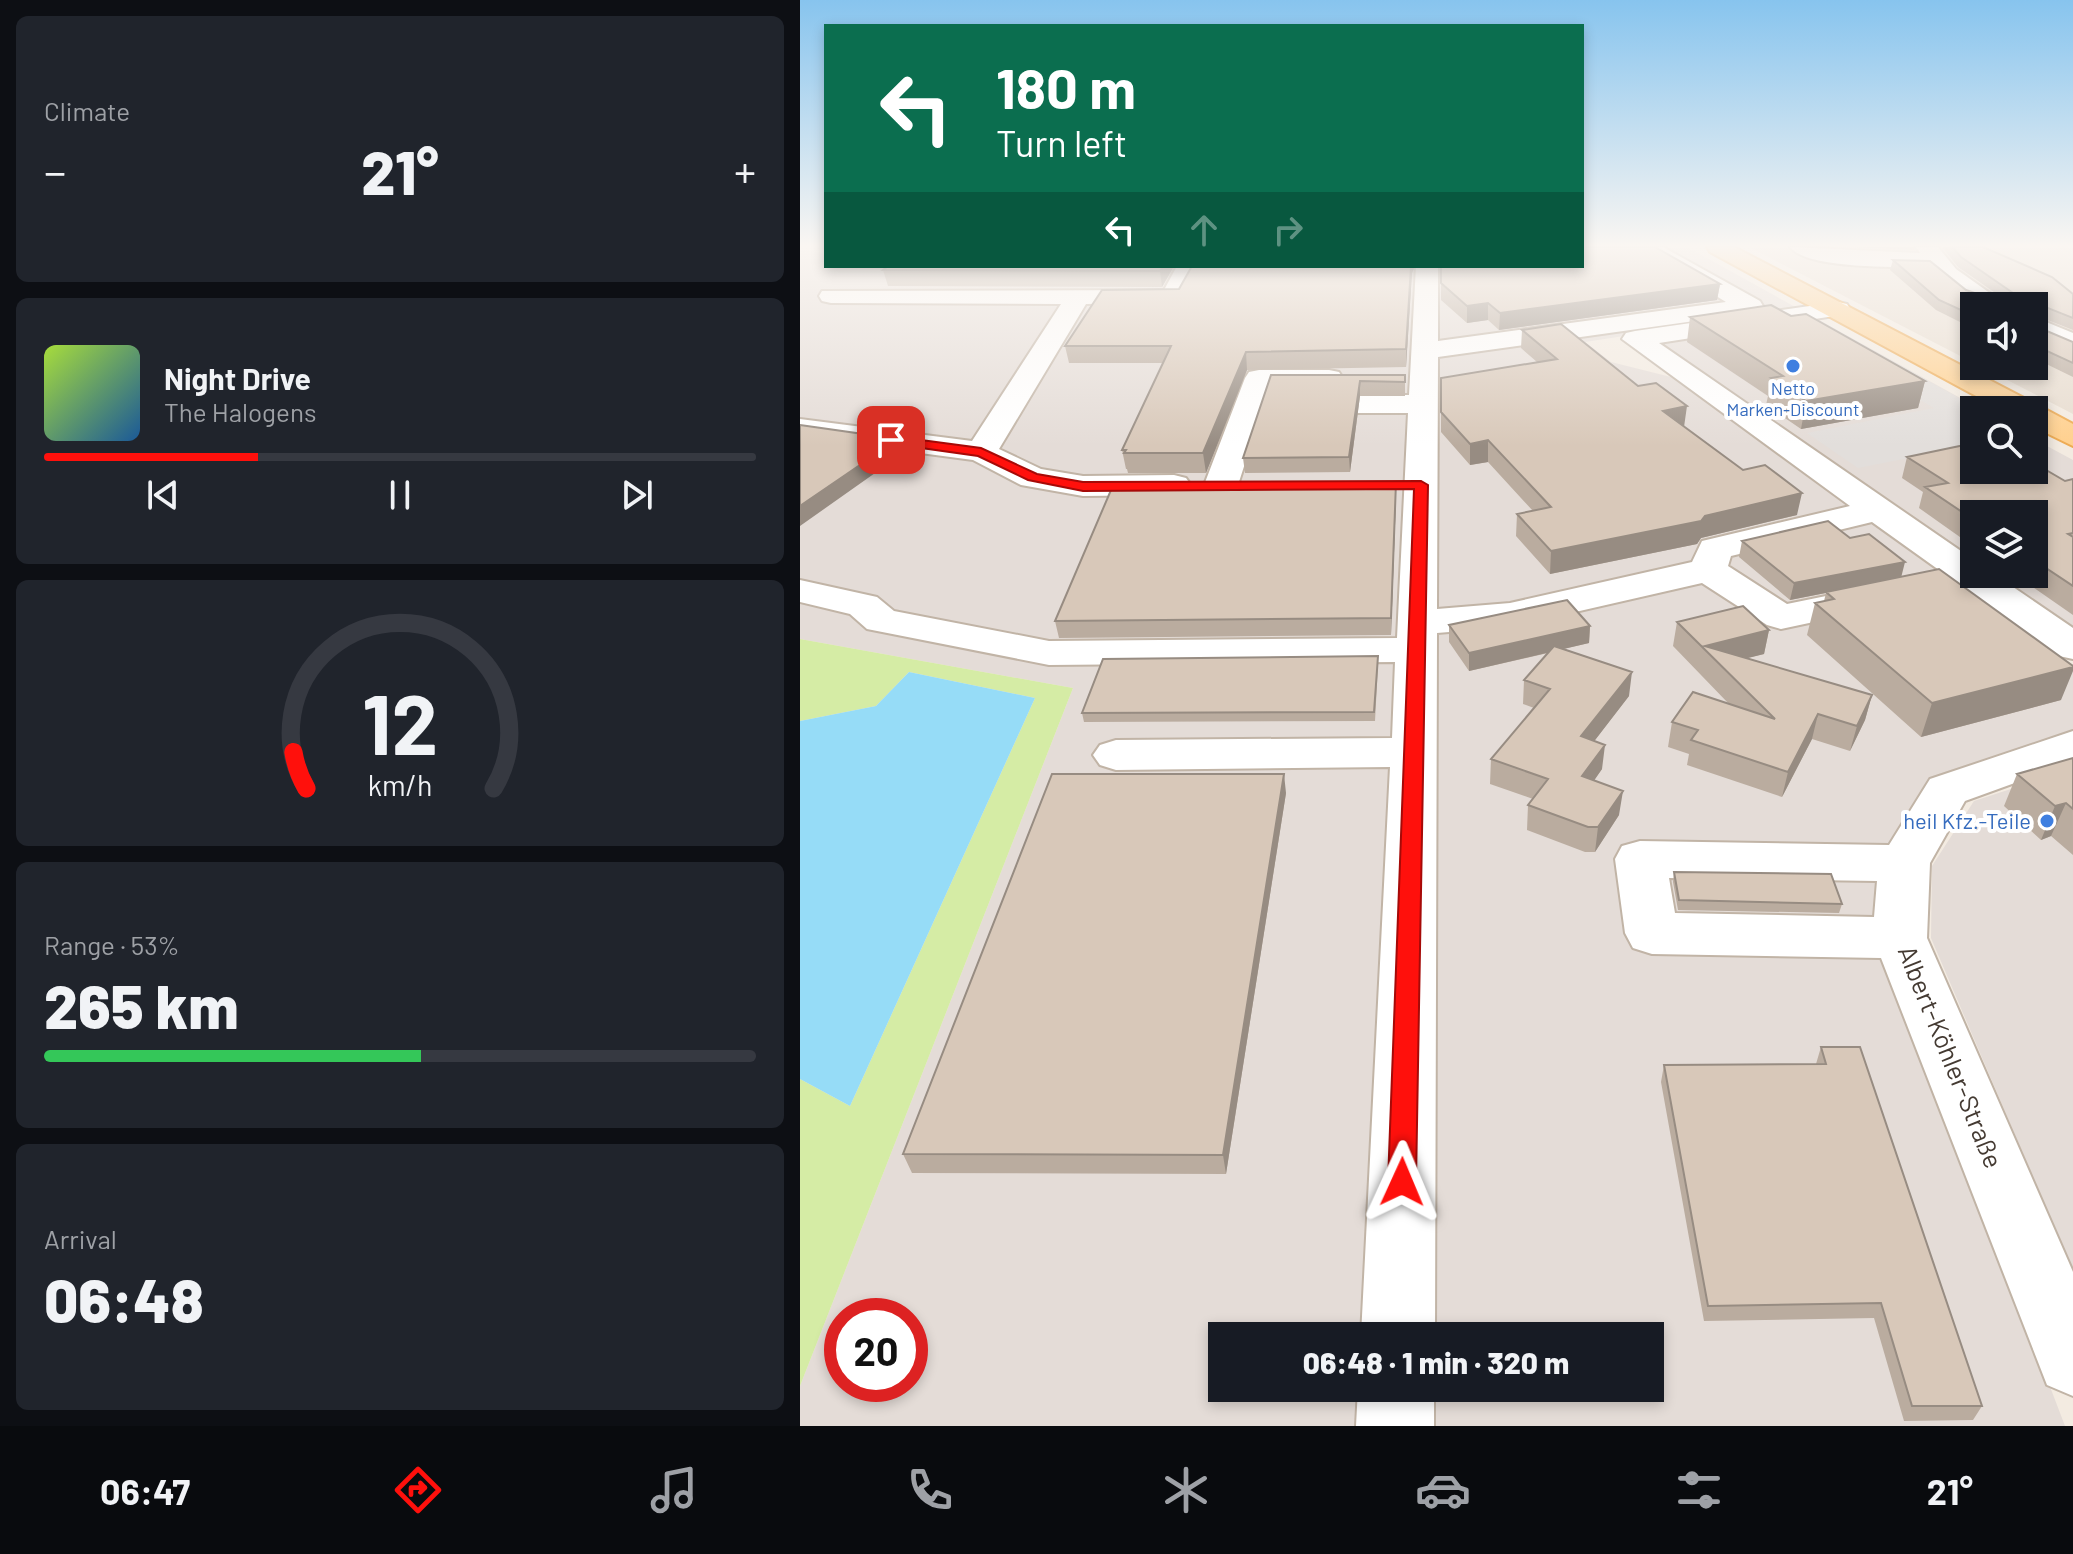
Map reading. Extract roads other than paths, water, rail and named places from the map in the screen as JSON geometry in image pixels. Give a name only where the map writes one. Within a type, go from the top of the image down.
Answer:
[{"type":"main road","points":[[1846,314],[1998,396]]},
{"type":"main road","points":[[2048,423],[2073,437]]},
{"type":"street","points":[[981,452],[1068,314]]},
{"type":"street","points":[[1398,1322],[1417,637],[1405,485],[1424,377],[1431,314]]},
{"type":"street","points":[[800,428],[981,452],[1033,478],[1083,486],[1236,485],[1250,404],[1424,377],[1454,349],[1699,314]]},
{"type":"street","points":[[1807,314],[1635,339],[2073,647]]},
{"type":"street","points":[[2048,331],[2073,343]]},
{"type":"street","points":[[1708,570],[1715,549],[1878,510]]},
{"type":"street","points":[[800,591],[863,605],[881,621],[1049,653],[1417,637],[1708,570],[1781,617],[1937,585],[2073,684]]},
{"type":"street","name":"Albert-Köhler-Straße","points":[[2073,746],[1947,790],[1904,863],[1900,938],[2073,1359]]},
{"type":"street","points":[[1116,755],[1414,752]]},
{"type":"street","points":[[1900,938],[1652,933],[1640,859],[1904,863]]},
{"type":"street","points":[[1395,1426],[1396,1402]]},
{"type":"water","points":[[909,672],[1035,698],[850,1106],[800,1079],[800,721],[876,706]]},
{"type":"place","name":"Netto Marken-Discount","points":[[1793,366]]},
{"type":"place","name":"heil Kfz.-Teile","points":[[2047,821]]}]
